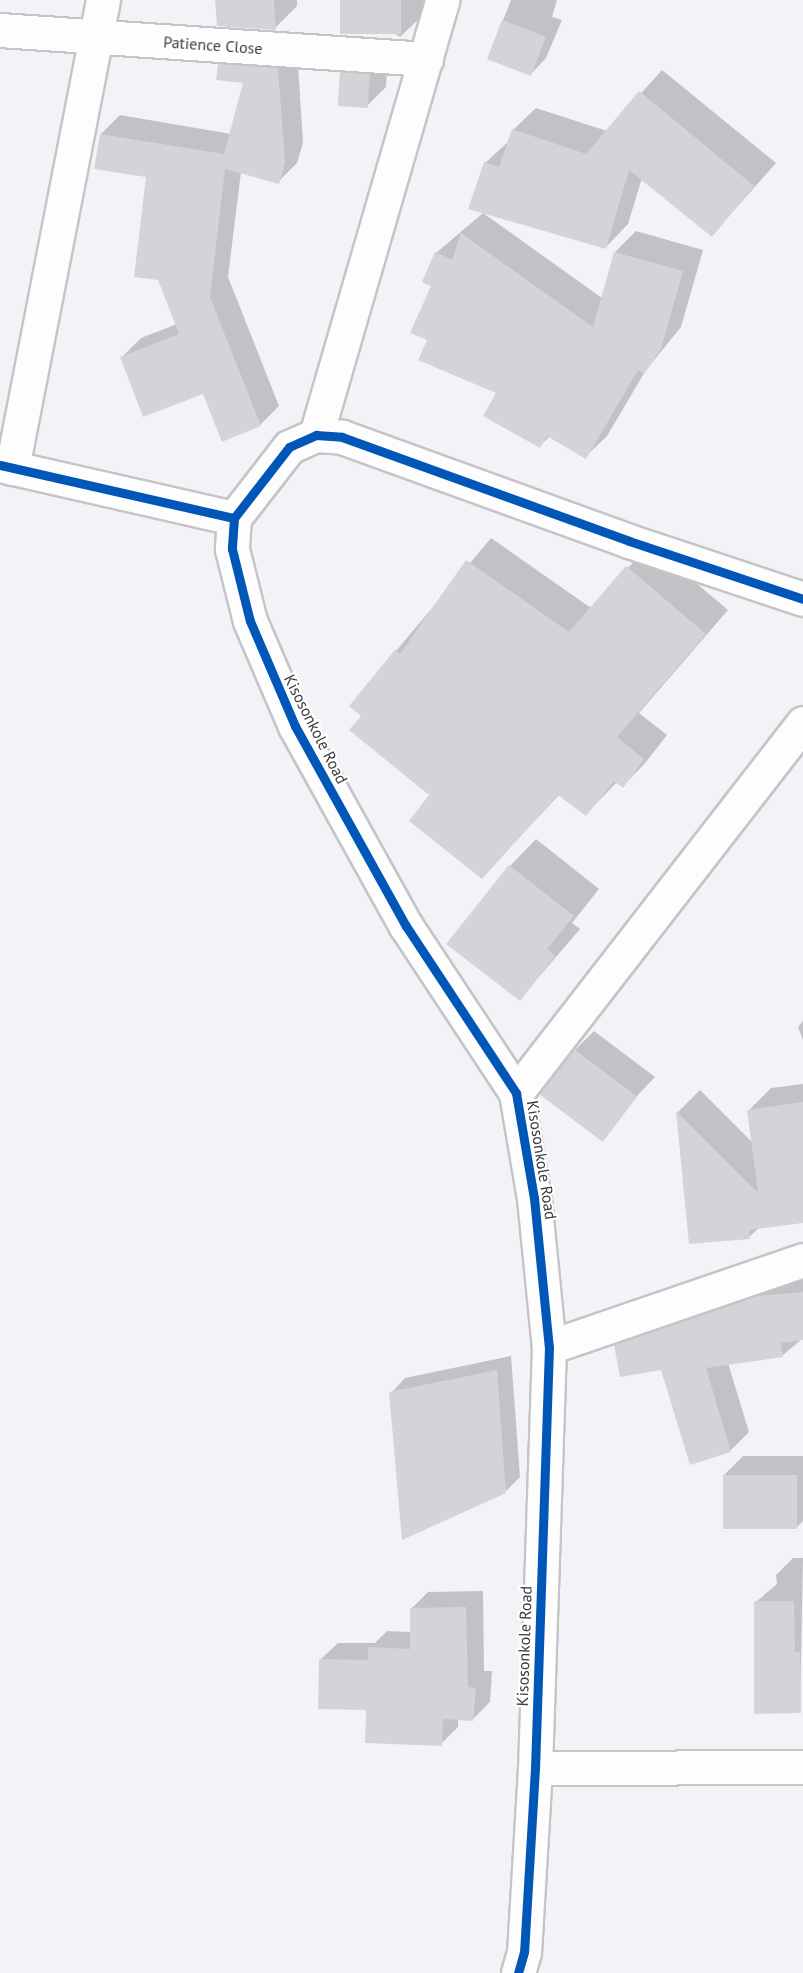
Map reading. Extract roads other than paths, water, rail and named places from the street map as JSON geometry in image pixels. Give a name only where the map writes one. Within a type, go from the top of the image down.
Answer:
[{"type":"street","points":[[103,0],[6,467],[234,518],[289,447],[316,435],[342,437],[629,542],[803,599]]},
{"type":"street","points":[[316,435],[442,0]]},
{"type":"street","name":"Patience Close","points":[[0,30],[426,59]]},
{"type":"street","name":"Kisosonkole Road","points":[[234,518],[232,549],[250,621],[295,726],[406,926],[516,1093],[534,1198],[549,1347],[535,1768],[524,1952],[518,1973]]},
{"type":"street","points":[[516,1093],[803,723]]},
{"type":"street","points":[[549,1347],[803,1260]]},
{"type":"street","points":[[535,1768],[803,1767]]}]
